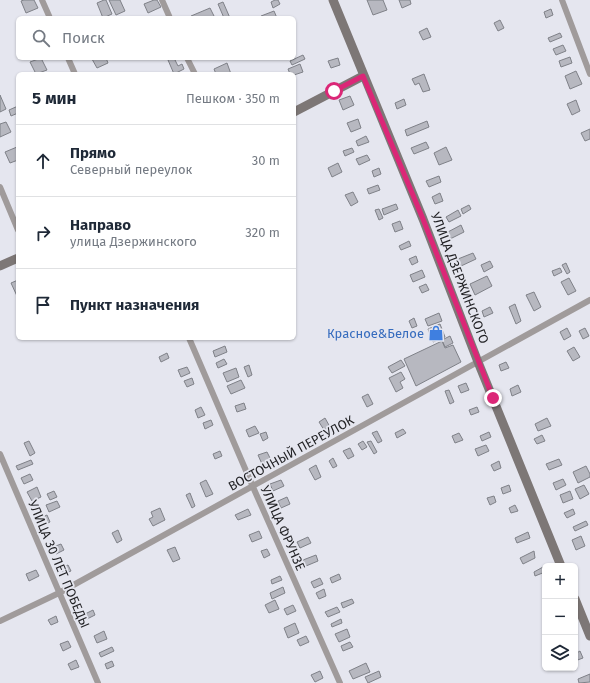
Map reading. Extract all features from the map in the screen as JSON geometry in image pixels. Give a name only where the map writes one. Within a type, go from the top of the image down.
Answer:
[{"type":"street","points":[[42,0],[49,16]]},
{"type":"street","points":[[162,0],[169,16]]},
{"type":"street","name":"УЛИЦА ДЗЕРЖИНСКОГО","points":[[333,0],[423,219],[478,362],[561,563]]},
{"type":"street","points":[[562,0],[590,74]]},
{"type":"street","points":[[69,60],[74,72]]},
{"type":"street","points":[[189,60],[193,72]]},
{"type":"street","points":[[296,111],[363,76]]},
{"type":"street","points":[[0,187],[16,225]]},
{"type":"street","points":[[0,266],[16,259]]},
{"type":"street","name":"ВОСТОЧНЫЙ ПЕРЕУЛОК","points":[[0,621],[59,594],[590,300]]},
{"type":"street","name":"УЛИЦА ФРУНЗЕ","points":[[190,340],[340,683]]},
{"type":"street","name":"УЛИЦА 30 ЛЕТ ПОБЕДЫ","points":[[0,454],[98,683]]},
{"type":"street","points":[[578,606],[590,636]]},
{"type":"building","points":[[34,0],[38,8],[26,13],[21,1]]},
{"type":"building","points":[[106,0],[112,14],[102,16],[97,3]]},
{"type":"building","points":[[109,0],[120,0],[125,11],[116,15]]},
{"type":"building","points":[[157,0],[161,7],[148,13],[144,4]]},
{"type":"building","points":[[278,0],[280,4],[273,8],[271,2]]},
{"type":"building","points":[[367,0],[383,0],[387,10],[373,15]]},
{"type":"building","points":[[399,0],[410,0],[411,4],[402,8]]},
{"type":"building","points":[[223,2],[229,16],[223,16],[218,4]]},
{"type":"building","points":[[210,8],[214,16],[191,16]]},
{"type":"building","points":[[551,9],[553,15],[546,18],[544,12]]},
{"type":"building","points":[[274,11],[276,16],[261,16]]},
{"type":"building","points":[[500,20],[504,28],[498,31],[494,23]]},
{"type":"building","points":[[427,28],[431,37],[423,40],[419,32]]},
{"type":"building","points":[[560,33],[562,37],[550,42],[548,38]]},
{"type":"building","points":[[563,45],[566,51],[556,55],[553,49]]},
{"type":"building","points":[[303,55],[305,59],[292,65],[290,61],[296,60],[296,58]]},
{"type":"building","points":[[570,57],[572,63],[561,67],[559,61]]},
{"type":"building","points":[[338,58],[340,65],[331,68],[328,61]]},
{"type":"building","points":[[42,60],[47,70],[35,72],[30,62]]},
{"type":"building","points":[[93,60],[107,60],[108,63],[97,68]]},
{"type":"building","points":[[168,60],[175,60],[178,66],[182,64],[184,69],[178,72],[173,72]]},
{"type":"building","points":[[227,63],[230,72],[215,72],[214,69]]},
{"type":"building","points":[[300,64],[303,72],[296,74],[296,72],[289,72],[288,69]]},
{"type":"building","points":[[576,71],[582,84],[570,89],[565,76]]},
{"type":"building","points":[[424,74],[430,90],[423,92],[419,83],[415,85],[412,79]]},
{"type":"building","points":[[0,95],[6,109],[0,112]]},
{"type":"building","points":[[350,96],[354,105],[343,110],[339,100]]},
{"type":"building","points":[[404,99],[406,105],[397,109],[395,103]]},
{"type":"building","points":[[576,100],[580,111],[572,115],[567,104]]},
{"type":"building","points":[[16,107],[16,114],[11,116],[9,110]]},
{"type":"building","points":[[358,119],[361,128],[351,132],[347,123]]},
{"type":"building","points":[[427,121],[429,127],[407,136],[405,130]]},
{"type":"building","points":[[6,122],[11,132],[0,137],[0,124]]},
{"type":"building","points":[[590,129],[590,139],[585,141],[581,133]]},
{"type":"building","points":[[366,136],[369,142],[358,146],[356,141]]},
{"type":"building","points":[[426,142],[429,148],[414,154],[411,148]]},
{"type":"building","points":[[16,147],[16,161],[10,163],[5,152]]},
{"type":"building","points":[[446,147],[452,160],[439,165],[434,153]]},
{"type":"building","points":[[352,148],[354,152],[345,156],[343,151]]},
{"type":"building","points":[[367,155],[370,160],[359,165],[356,159]]},
{"type":"building","points":[[338,163],[342,172],[332,177],[328,168]]},
{"type":"building","points":[[379,168],[381,174],[374,177],[372,171]]},
{"type":"building","points":[[439,176],[441,182],[429,187],[426,181]]},
{"type":"building","points":[[378,185],[380,190],[369,194],[367,189]]},
{"type":"building","points":[[353,192],[358,202],[351,206],[345,195]]},
{"type":"building","points":[[440,193],[443,201],[435,204],[432,197]]},
{"type":"building","points":[[396,204],[398,209],[384,215],[382,209]]},
{"type":"building","points":[[469,205],[471,209],[463,214],[461,209]]},
{"type":"building","points":[[379,209],[383,218],[379,220],[375,210]]},
{"type":"building","points":[[458,210],[461,216],[449,222],[446,217]]},
{"type":"building","points":[[400,221],[403,229],[395,232],[392,224]]},
{"type":"building","points":[[461,225],[464,232],[450,239],[446,233]]},
{"type":"building","points":[[409,241],[411,246],[401,250],[399,246]]},
{"type":"building","points":[[473,253],[476,259],[461,266],[458,259]]},
{"type":"building","points":[[416,256],[418,262],[412,265],[409,259]]},
{"type":"building","points":[[490,261],[493,267],[484,272],[481,265]]},
{"type":"building","points":[[566,263],[570,272],[567,274],[562,265]]},
{"type":"building","points":[[560,268],[562,272],[554,276],[552,271]]},
{"type":"building","points":[[422,270],[425,277],[413,282],[410,275]]},
{"type":"building","points":[[487,276],[492,286],[475,295],[470,284]]},
{"type":"building","points":[[569,278],[576,291],[568,295],[561,282]]},
{"type":"building","points":[[16,281],[16,294],[11,283]]},
{"type":"building","points":[[426,284],[429,290],[422,293],[419,287]]},
{"type":"building","points":[[534,292],[541,307],[534,311],[526,295]]},
{"type":"building","points":[[515,304],[521,321],[516,324],[509,307]]},
{"type":"building","points":[[490,307],[493,313],[484,317],[482,311]]},
{"type":"building","points":[[439,313],[442,321],[428,326],[425,319]]},
{"type":"building","points":[[414,318],[417,326],[412,328],[409,321]]},
{"type":"building","name":"Красное&Белое","points":[[440,324],[445,337],[433,342],[428,329]]},
{"type":"building","points":[[567,328],[571,336],[564,340],[560,332]]},
{"type":"building","points":[[585,328],[589,336],[583,339],[579,331]]},
{"type":"building","points":[[450,336],[453,343],[445,347],[442,340]]},
{"type":"building","points":[[442,341],[445,348],[453,345],[461,362],[416,386],[404,359]]},
{"type":"building","points":[[225,346],[227,352],[215,357],[213,351]]},
{"type":"building","points":[[574,347],[580,357],[573,361],[567,351]]},
{"type":"building","points":[[167,353],[169,358],[161,362],[159,357]]},
{"type":"building","points":[[224,359],[227,364],[218,368],[216,363]]},
{"type":"building","points":[[401,360],[405,366],[392,373],[388,367]]},
{"type":"building","points":[[506,362],[509,368],[501,371],[499,365]]},
{"type":"building","points":[[249,365],[252,375],[248,377],[244,367]]},
{"type":"building","points":[[187,367],[190,373],[181,377],[178,370]]},
{"type":"building","points":[[236,368],[239,377],[227,382],[223,373]]},
{"type":"building","points":[[401,372],[405,379],[400,382],[403,388],[396,392],[389,378]]},
{"type":"building","points":[[192,378],[194,384],[187,387],[184,381]]},
{"type":"building","points":[[241,380],[245,388],[231,394],[227,386]]},
{"type":"building","points":[[466,383],[469,390],[461,393],[458,386]]},
{"type":"building","points":[[518,385],[521,392],[512,396],[510,389]]},
{"type":"building","points":[[449,390],[454,402],[450,404],[445,391]]},
{"type":"building","points":[[368,394],[373,404],[367,407],[362,397]]},
{"type":"building","points":[[244,403],[246,409],[237,412],[235,406]]},
{"type":"building","points":[[201,407],[205,415],[198,418],[195,410]]},
{"type":"building","points":[[477,407],[479,412],[471,415],[469,410]]},
{"type":"building","points":[[325,418],[330,427],[324,430],[319,422]]},
{"type":"building","points":[[547,418],[551,426],[538,431],[535,424]]},
{"type":"building","points":[[211,420],[213,425],[205,429],[203,423]]},
{"type":"building","points":[[255,426],[259,433],[249,437],[246,430]]},
{"type":"building","points":[[403,429],[406,433],[397,438],[395,433]]},
{"type":"building","points":[[377,431],[382,441],[378,443],[372,433]]},
{"type":"building","points":[[266,432],[268,438],[263,441],[260,434]]},
{"type":"building","points":[[489,432],[491,437],[482,441],[480,436]]},
{"type":"building","points":[[459,433],[463,440],[455,443],[452,436]]},
{"type":"building","points":[[542,435],[545,441],[537,444],[534,439]]},
{"type":"building","points":[[29,441],[35,453],[30,456],[24,443]]},
{"type":"building","points":[[363,441],[367,447],[362,450],[358,444]]},
{"type":"building","points":[[371,441],[377,452],[374,454],[367,442]]},
{"type":"building","points":[[486,445],[489,451],[478,456],[475,449]]},
{"type":"building","points":[[350,448],[354,456],[348,459],[343,451]]},
{"type":"building","points":[[220,451],[222,456],[215,459],[213,454]]},
{"type":"building","points":[[267,452],[271,460],[262,464],[258,455]]},
{"type":"building","points":[[333,458],[337,466],[333,468],[329,461]]},
{"type":"building","points":[[559,459],[562,465],[549,470],[546,464]]},
{"type":"building","points":[[31,460],[33,464],[18,470],[16,466]]},
{"type":"building","points":[[499,461],[501,468],[494,471],[491,465]]},
{"type":"building","points":[[316,465],[321,477],[315,480],[309,469]]},
{"type":"building","points":[[586,466],[590,477],[578,483],[573,472]]},
{"type":"building","points":[[30,474],[33,480],[24,484],[21,478]]},
{"type":"building","points":[[563,479],[566,485],[556,490],[553,483]]},
{"type":"building","points":[[206,480],[213,494],[206,497],[200,483]]},
{"type":"building","points":[[281,480],[284,486],[273,491],[270,484]]},
{"type":"building","points":[[509,485],[511,491],[503,494],[501,488]]},
{"type":"building","points":[[584,485],[589,494],[580,499],[575,489]]},
{"type":"building","points":[[37,487],[41,497],[32,501],[27,492]]},
{"type":"building","points":[[54,491],[57,497],[50,500],[47,494]]},
{"type":"building","points":[[570,491],[573,499],[563,503],[560,495]]},
{"type":"building","points":[[190,493],[195,506],[192,508],[186,495]]},
{"type":"building","points":[[494,496],[496,502],[490,505],[487,498]]},
{"type":"building","points":[[287,497],[290,504],[281,508],[278,501]]},
{"type":"building","points":[[57,501],[60,507],[49,512],[46,505]]},
{"type":"building","points":[[515,505],[518,511],[511,513],[509,508]]},
{"type":"building","points":[[160,508],[165,520],[153,526],[149,519],[153,517],[151,512]]},
{"type":"building","points":[[248,509],[251,515],[238,520],[235,515]]},
{"type":"building","points":[[573,509],[575,514],[567,518],[564,513]]},
{"type":"building","points":[[47,515],[50,522],[41,526],[38,519]]},
{"type":"building","points":[[586,521],[588,525],[575,531],[573,527]]},
{"type":"building","points":[[118,530],[122,540],[117,543],[112,533]]},
{"type":"building","points":[[259,531],[262,538],[252,542],[249,535]]},
{"type":"building","points":[[528,532],[530,538],[517,543],[515,538]]},
{"type":"building","points":[[581,536],[585,546],[576,550],[572,540]]},
{"type":"building","points":[[308,537],[311,543],[300,548],[297,542]]},
{"type":"building","points":[[61,544],[64,550],[56,554],[53,547]]},
{"type":"building","points":[[175,547],[180,559],[173,562],[167,550]]},
{"type":"building","points":[[267,549],[270,555],[264,558],[261,551]]},
{"type":"building","points":[[534,551],[535,558],[523,564],[520,558]]},
{"type":"building","points":[[316,555],[318,561],[306,566],[303,560]]},
{"type":"building","points":[[68,565],[71,571],[64,574],[61,568]]},
{"type":"building","points":[[542,568],[542,573],[535,576],[534,572]]},
{"type":"building","points":[[36,570],[39,576],[29,581],[26,574]]},
{"type":"building","points":[[339,574],[341,579],[332,583],[330,578]]},
{"type":"building","points":[[280,576],[282,580],[272,584],[271,580]]},
{"type":"building","points":[[320,578],[323,584],[314,588],[311,582]]},
{"type":"building","points":[[283,587],[285,593],[272,599],[270,593]]},
{"type":"building","points":[[324,589],[326,596],[319,599],[316,593]]},
{"type":"building","points":[[352,599],[354,603],[343,608],[341,603]]},
{"type":"building","points":[[275,600],[279,609],[269,613],[265,605]]},
{"type":"building","points":[[293,605],[296,611],[287,615],[284,609]]},
{"type":"building","points":[[337,607],[340,612],[328,617],[325,612]]},
{"type":"building","points":[[93,610],[95,615],[87,619],[85,614]]},
{"type":"building","points":[[56,616],[58,622],[51,625],[48,620]]},
{"type":"building","points":[[341,619],[342,623],[332,627],[331,624]]},
{"type":"building","points":[[295,623],[299,633],[288,638],[284,628]]},
{"type":"building","points":[[347,629],[350,637],[339,642],[335,634]]},
{"type":"building","points":[[104,631],[107,639],[97,643],[94,636]]},
{"type":"building","points":[[306,636],[309,642],[300,646],[297,640]]},
{"type":"building","points":[[68,641],[71,647],[63,651],[60,644]]},
{"type":"building","points":[[350,642],[353,647],[343,651],[341,646]]},
{"type":"building","points":[[112,647],[114,651],[101,657],[99,653]]},
{"type":"building","points":[[580,651],[583,658],[578,660],[578,652]]},
{"type":"building","points":[[76,660],[79,667],[71,670],[68,664]]},
{"type":"building","points":[[112,661],[114,666],[107,669],[105,664]]},
{"type":"building","points":[[366,663],[370,672],[353,679],[349,671]]},
{"type":"building","points":[[320,671],[323,678],[315,682],[311,675]]},
{"type":"building","points":[[379,671],[381,677],[368,683],[365,677]]},
{"type":"building","points":[[590,674],[590,682],[579,683],[578,679]]},
{"type":"place","name":"Красное&Белое","points":[[436,333]]},
{"type":"route","points":[[334,91],[363,76],[423,219],[493,398]]}]
